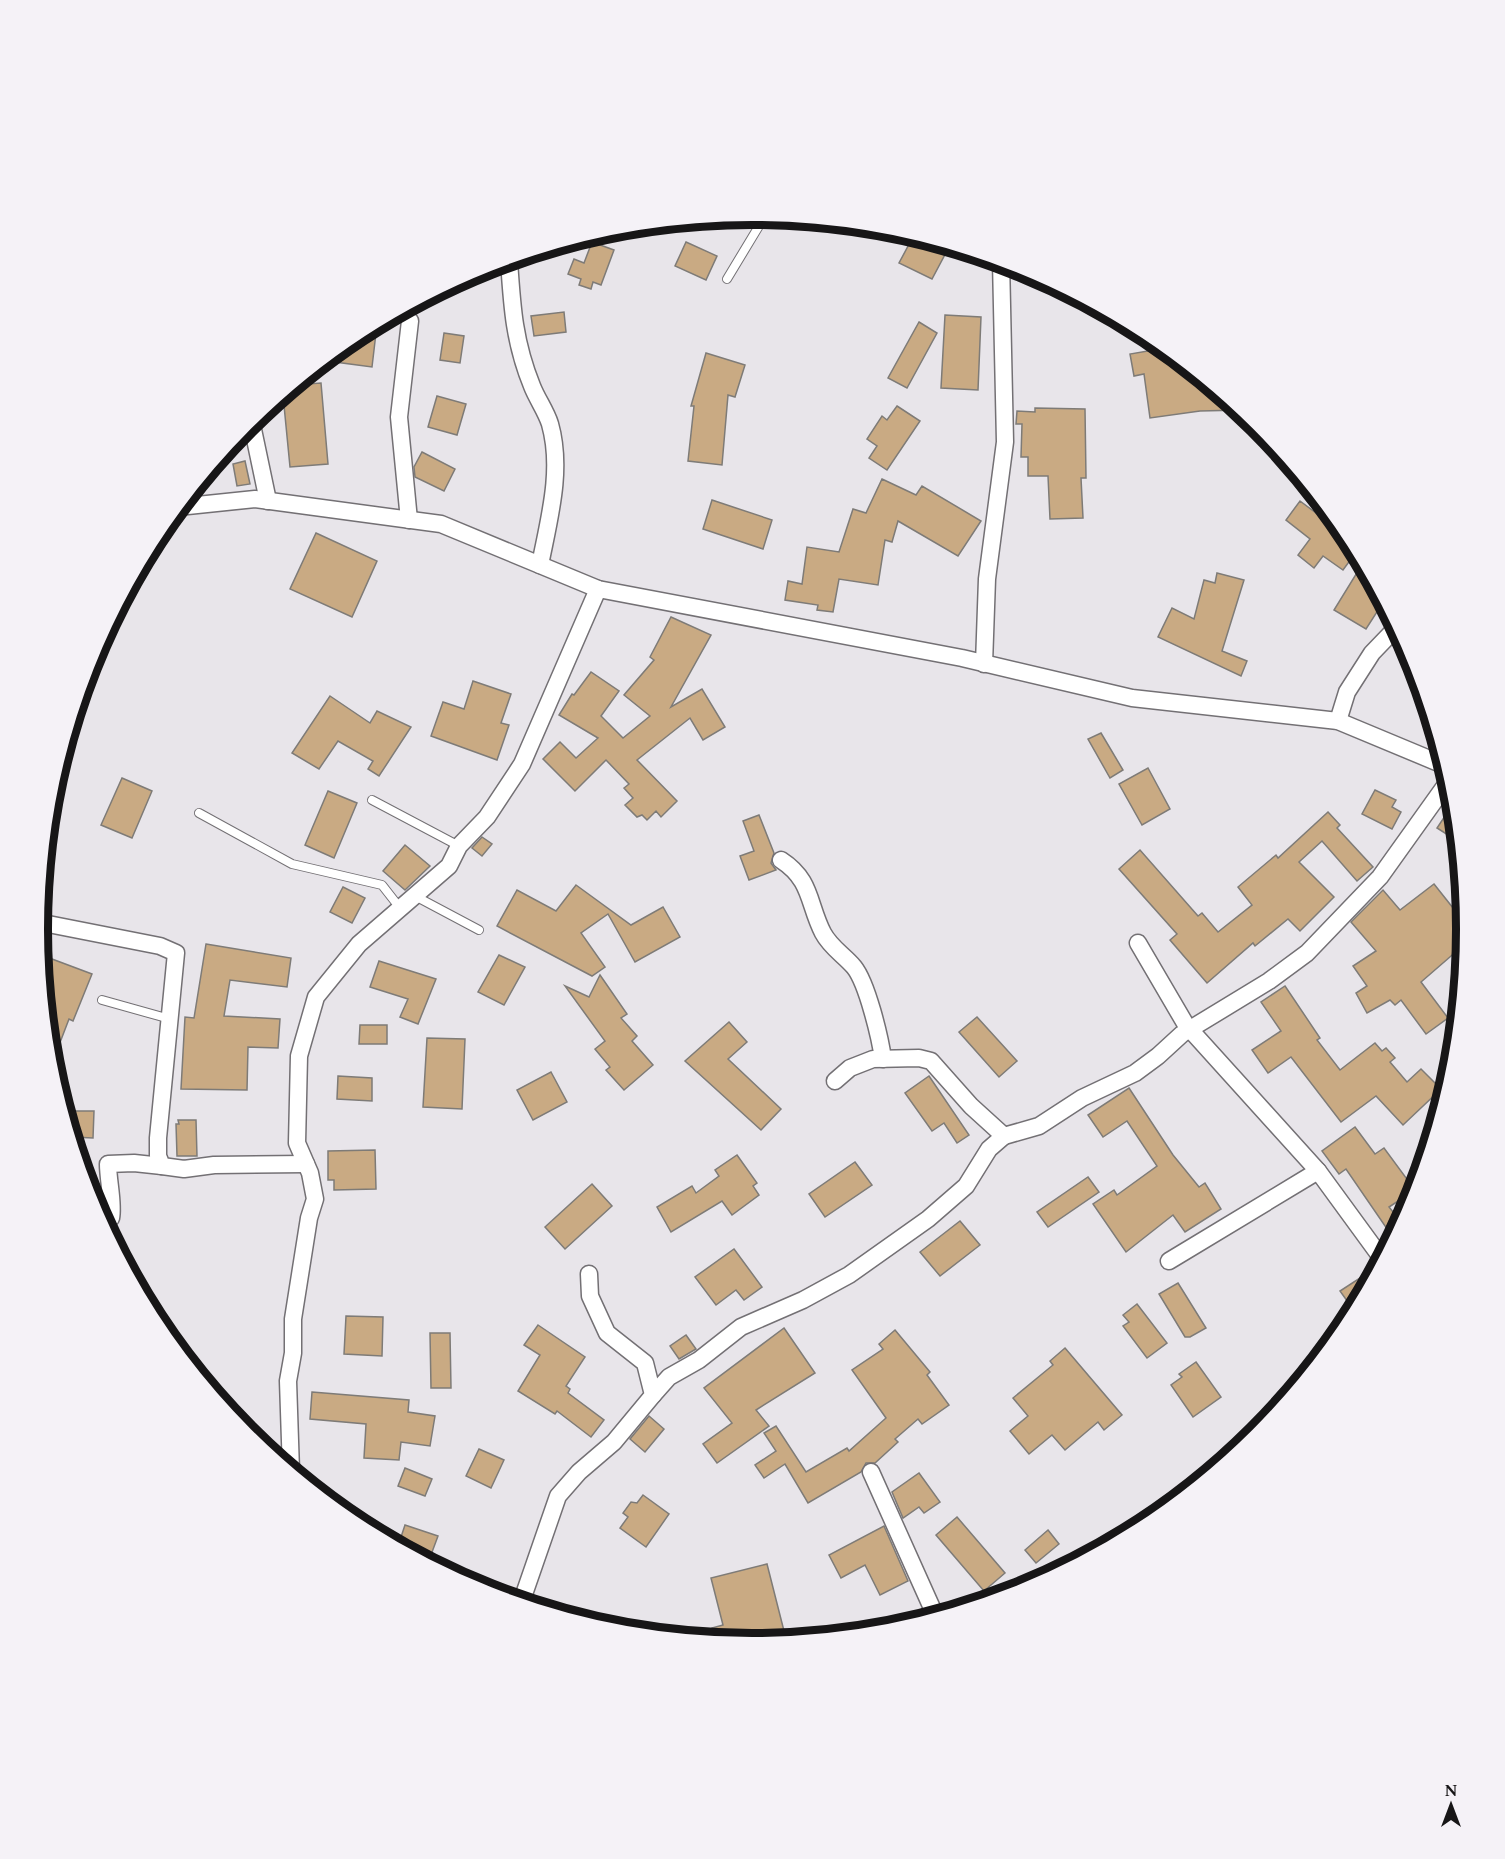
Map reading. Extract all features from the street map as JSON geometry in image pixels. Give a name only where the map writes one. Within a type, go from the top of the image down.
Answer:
[{"type":"street","points":[[510,269],[513,324],[531,386],[550,423],[555,464],[554,499],[540,565]]},
{"type":"street","points":[[984,664],[987,579],[1005,442],[1000,270]]},
{"type":"street","points":[[409,520],[399,417],[410,321]]},
{"type":"street","points":[[253,432],[268,501]]},
{"type":"street","points":[[191,506],[255,499],[441,524],[598,589],[984,664],[1132,698],[1338,721],[1436,762]]},
{"type":"street","points":[[291,1461],[288,1381],[293,1353],[293,1319],[309,1218],[315,1199],[306,1164],[297,1143],[299,1056],[316,997],[359,944],[448,866],[459,846],[487,817],[522,764],[598,589]]},
{"type":"street","points":[[1338,721],[1347,692],[1372,653],[1391,633]]},
{"type":"street","points":[[523,1596],[558,1496],[579,1472],[614,1442],[669,1377],[699,1360],[741,1327],[803,1300],[849,1275],[928,1219],[966,1186],[988,1149],[1004,1136],[1039,1126],[1082,1098],[1135,1073],[1192,1029],[1269,981],[1307,953],[1380,877],[1442,790]]},
{"type":"street","points":[[781,860],[795,869],[805,885],[813,911],[829,943],[852,965],[860,977],[883,1059]]},
{"type":"street","points":[[48,924],[159,946],[176,953],[158,1138],[158,1156],[162,1166]]},
{"type":"street","points":[[1138,943],[1186,1025],[1318,1172],[1378,1253]]},
{"type":"street","points":[[835,1081],[859,1064],[883,1059],[919,1058],[931,1061],[971,1106],[1004,1136]]},
{"type":"street","points":[[111,1218],[108,1164],[134,1162],[184,1169],[214,1165],[306,1164]]},
{"type":"street","points":[[1169,1261],[1318,1172]]},
{"type":"street","points":[[589,1274],[590,1296],[607,1333],[645,1363],[653,1395]]},
{"type":"street","points":[[871,1472],[933,1610]]},
{"type":"lane","points":[[727,279],[759,225]]},
{"type":"lane","points":[[372,800],[459,846]]},
{"type":"lane","points":[[199,813],[292,864],[382,885],[400,908]]},
{"type":"lane","points":[[414,896],[479,930]]},
{"type":"lane","points":[[102,999],[170,1019]]},
{"type":"building","points":[[686,242],[717,256],[706,280],[675,266]]},
{"type":"building","points":[[596,243],[614,250],[601,285],[593,282],[591,289],[579,285],[581,279],[568,274],[574,259],[584,263],[591,244]]},
{"type":"building","points":[[910,243],[946,252],[932,279],[899,263]]},
{"type":"building","points":[[564,312],[566,332],[534,336],[531,316]]},
{"type":"building","points":[[945,315],[981,317],[978,390],[941,388]]},
{"type":"building","points":[[919,322],[937,333],[907,388],[888,378]]},
{"type":"building","points":[[444,333],[464,336],[460,363],[440,360]]},
{"type":"building","points":[[376,334],[372,367],[336,362]]},
{"type":"building","points":[[1152,350],[1228,410],[1200,411],[1150,418],[1144,374],[1134,376],[1130,354]]},
{"type":"building","points":[[706,353],[745,365],[735,397],[728,395],[722,465],[688,461],[694,406],[691,406]]},
{"type":"building","points":[[321,383],[328,464],[290,467],[284,404],[308,384]]},
{"type":"building","points":[[437,396],[466,404],[457,435],[428,427]]},
{"type":"building","points":[[897,406],[920,421],[887,470],[869,458],[877,446],[867,439],[882,416],[887,420]]},
{"type":"building","points":[[1035,408],[1085,409],[1086,478],[1081,478],[1083,518],[1050,519],[1048,476],[1028,476],[1028,457],[1021,457],[1022,424],[1016,424],[1017,411],[1035,412]]},
{"type":"building","points":[[422,452],[455,469],[444,491],[415,477],[414,467]]},
{"type":"building","points":[[245,461],[250,484],[237,486],[233,464]]},
{"type":"building","points":[[882,479],[916,495],[922,486],[981,521],[958,556],[898,521],[892,542],[885,540],[878,585],[839,579],[833,612],[817,610],[818,605],[785,600],[788,581],[802,584],[807,547],[839,552],[853,509],[866,513]]},
{"type":"building","points":[[712,500],[772,520],[763,549],[703,529]]},
{"type":"building","points":[[1300,501],[1324,519],[1351,559],[1343,570],[1323,556],[1314,568],[1298,555],[1310,539],[1286,520]]},
{"type":"building","points":[[316,533],[377,561],[352,617],[290,589]]},
{"type":"building","points":[[1358,571],[1360,572],[1379,609],[1366,629],[1334,610]]},
{"type":"building","points":[[1217,573],[1244,580],[1222,651],[1247,661],[1241,676],[1158,637],[1172,608],[1194,619],[1204,580],[1215,583]]},
{"type":"building","points":[[671,617],[711,635],[671,707],[702,689],[725,727],[703,740],[690,718],[637,760],[677,801],[661,817],[656,811],[647,820],[642,815],[637,817],[625,805],[633,798],[624,788],[629,784],[606,760],[575,791],[543,759],[560,742],[576,758],[598,738],[559,715],[572,694],[574,695],[591,672],[619,691],[601,716],[623,738],[650,716],[624,695],[654,660],[650,657]]},
{"type":"building","points":[[473,681],[511,694],[501,723],[509,725],[497,760],[431,736],[443,702],[464,709]]},
{"type":"building","points":[[330,696],[370,723],[377,711],[411,727],[379,776],[368,769],[373,761],[338,741],[319,769],[292,753]]},
{"type":"building","points":[[1101,733],[1123,770],[1110,778],[1088,739]]},
{"type":"building","points":[[1148,768],[1170,809],[1142,825],[1119,784]]},
{"type":"building","points":[[122,778],[152,791],[132,838],[101,825]]},
{"type":"building","points":[[1375,790],[1396,800],[1392,807],[1401,812],[1392,829],[1362,814]]},
{"type":"building","points":[[328,791],[357,803],[334,858],[305,845]]},
{"type":"building","points":[[1328,812],[1340,825],[1337,828],[1373,867],[1357,881],[1322,841],[1299,862],[1334,897],[1300,931],[1288,919],[1255,946],[1253,943],[1207,983],[1170,940],[1177,934],[1119,869],[1140,850],[1198,916],[1202,913],[1218,932],[1252,905],[1238,887],[1276,855],[1278,858]]},
{"type":"building","points":[[1447,813],[1451,837],[1437,828]]},
{"type":"building","points":[[759,815],[774,853],[771,863],[776,870],[749,880],[740,856],[754,851],[743,821]]},
{"type":"building","points":[[482,837],[492,844],[482,856],[472,848]]},
{"type":"building","points":[[405,845],[430,866],[405,890],[383,871]]},
{"type":"building","points":[[1434,884],[1456,912],[1456,952],[1421,982],[1448,1018],[1426,1034],[1401,1000],[1395,1005],[1390,1000],[1367,1013],[1356,993],[1367,986],[1353,966],[1376,951],[1351,922],[1383,890],[1400,910]]},
{"type":"building","points":[[576,885],[631,925],[663,907],[680,937],[635,962],[608,914],[581,933],[605,967],[592,976],[497,926],[517,890],[556,911]]},
{"type":"building","points":[[343,887],[365,898],[352,923],[330,912]]},
{"type":"building","points":[[206,944],[291,958],[287,987],[230,980],[224,1016],[280,1019],[278,1048],[248,1047],[247,1090],[181,1089],[185,1017],[194,1018]]},
{"type":"building","points":[[499,955],[525,967],[504,1005],[478,992]]},
{"type":"building","points":[[49,958],[92,974],[73,1021],[69,1019],[58,1047]]},
{"type":"building","points":[[379,961],[436,979],[418,1024],[400,1017],[408,999],[370,987]]},
{"type":"building","points":[[600,975],[627,1014],[621,1018],[637,1036],[632,1041],[653,1065],[624,1090],[606,1070],[610,1067],[595,1049],[605,1041],[565,986],[589,997]]},
{"type":"building","points":[[1285,986],[1320,1038],[1317,1040],[1340,1070],[1375,1043],[1382,1051],[1386,1048],[1395,1058],[1390,1062],[1407,1082],[1421,1069],[1439,1087],[1437,1092],[1403,1125],[1376,1096],[1341,1122],[1291,1057],[1268,1073],[1252,1050],[1281,1031],[1261,1002]]},
{"type":"building","points":[[977,1017],[1017,1061],[999,1077],[959,1032]]},
{"type":"building","points":[[729,1022],[747,1042],[728,1059],[781,1109],[761,1130],[685,1061]]},
{"type":"building","points":[[360,1025],[387,1025],[387,1044],[359,1044]]},
{"type":"building","points":[[427,1038],[465,1039],[462,1109],[423,1107]]},
{"type":"building","points":[[551,1072],[567,1102],[533,1120],[517,1090]]},
{"type":"building","points":[[338,1076],[372,1078],[372,1101],[337,1099]]},
{"type":"building","points":[[929,1076],[969,1135],[957,1143],[944,1123],[932,1131],[905,1093]]},
{"type":"building","points":[[1129,1088],[1173,1155],[1199,1187],[1205,1183],[1221,1209],[1185,1232],[1173,1215],[1126,1252],[1093,1204],[1114,1190],[1117,1195],[1157,1166],[1127,1121],[1103,1137],[1088,1115]]},
{"type":"building","points":[[72,1111],[94,1111],[93,1138],[79,1137]]},
{"type":"building","points":[[178,1120],[196,1120],[197,1156],[177,1156],[176,1124],[179,1124]]},
{"type":"building","points":[[1355,1127],[1375,1154],[1384,1148],[1410,1183],[1404,1197],[1389,1207],[1396,1215],[1389,1231],[1346,1169],[1339,1174],[1322,1151]]},
{"type":"building","points":[[375,1150],[376,1189],[334,1190],[334,1180],[328,1180],[328,1151]]},
{"type":"building","points":[[737,1155],[757,1183],[753,1186],[759,1195],[732,1215],[722,1201],[671,1232],[657,1207],[692,1186],[696,1193],[719,1176],[715,1170]]},
{"type":"building","points":[[855,1162],[872,1185],[825,1217],[809,1194]]},
{"type":"building","points":[[1088,1177],[1099,1192],[1048,1227],[1037,1212]]},
{"type":"building","points":[[592,1184],[612,1206],[565,1249],[545,1227]]},
{"type":"building","points":[[960,1221],[980,1245],[940,1276],[920,1252]]},
{"type":"building","points":[[734,1249],[762,1287],[744,1300],[736,1290],[716,1305],[695,1277]]},
{"type":"building","points":[[1363,1276],[1365,1279],[1349,1304],[1340,1291]]},
{"type":"building","points":[[1178,1283],[1206,1328],[1190,1337],[1185,1337],[1159,1294]]},
{"type":"building","points":[[1137,1304],[1167,1343],[1147,1358],[1123,1326],[1129,1322],[1123,1315]]},
{"type":"building","points":[[346,1316],[383,1317],[382,1356],[344,1354]]},
{"type":"building","points":[[538,1325],[585,1357],[566,1386],[570,1389],[568,1393],[604,1420],[591,1437],[557,1411],[555,1414],[518,1391],[540,1355],[524,1345]]},
{"type":"building","points":[[784,1328],[815,1373],[756,1410],[769,1426],[717,1463],[703,1444],[732,1423],[704,1388]]},
{"type":"building","points":[[895,1330],[930,1372],[927,1375],[949,1405],[922,1424],[918,1419],[895,1439],[898,1442],[875,1463],[866,1463],[861,1472],[808,1503],[785,1464],[764,1478],[755,1465],[776,1451],[764,1433],[776,1426],[806,1472],[847,1448],[849,1451],[886,1418],[852,1370],[883,1349],[879,1344]]},
{"type":"building","points":[[430,1333],[450,1333],[451,1388],[431,1388]]},
{"type":"building","points":[[686,1335],[696,1349],[679,1359],[670,1346]]},
{"type":"building","points":[[1065,1348],[1122,1415],[1104,1430],[1098,1422],[1065,1450],[1052,1435],[1029,1454],[1010,1431],[1028,1416],[1013,1398],[1053,1365],[1050,1361]]},
{"type":"building","points":[[1196,1362],[1221,1397],[1193,1417],[1171,1385],[1182,1377],[1179,1374]]},
{"type":"building","points":[[312,1392],[409,1400],[408,1412],[435,1416],[430,1446],[401,1442],[399,1460],[364,1458],[366,1424],[310,1419]]},
{"type":"building","points":[[649,1416],[664,1429],[645,1452],[630,1439]]},
{"type":"building","points":[[479,1449],[504,1460],[491,1488],[466,1476]]},
{"type":"building","points":[[405,1468],[432,1479],[425,1496],[398,1486]]},
{"type":"building","points":[[919,1473],[940,1502],[924,1513],[919,1507],[903,1518],[892,1492]]},
{"type":"building","points":[[643,1495],[669,1514],[646,1547],[620,1528],[628,1517],[623,1513],[631,1502],[637,1503]]},
{"type":"building","points":[[957,1517],[1005,1573],[984,1591],[936,1535]]},
{"type":"building","points":[[405,1525],[438,1536],[431,1556],[400,1540]]},
{"type":"building","points":[[884,1526],[908,1581],[880,1595],[865,1565],[841,1578],[829,1555]]},
{"type":"building","points":[[1048,1530],[1059,1544],[1036,1563],[1025,1550]]},
{"type":"building","points":[[767,1564],[784,1631],[752,1634],[713,1632],[712,1628],[723,1625],[711,1578]]}]
